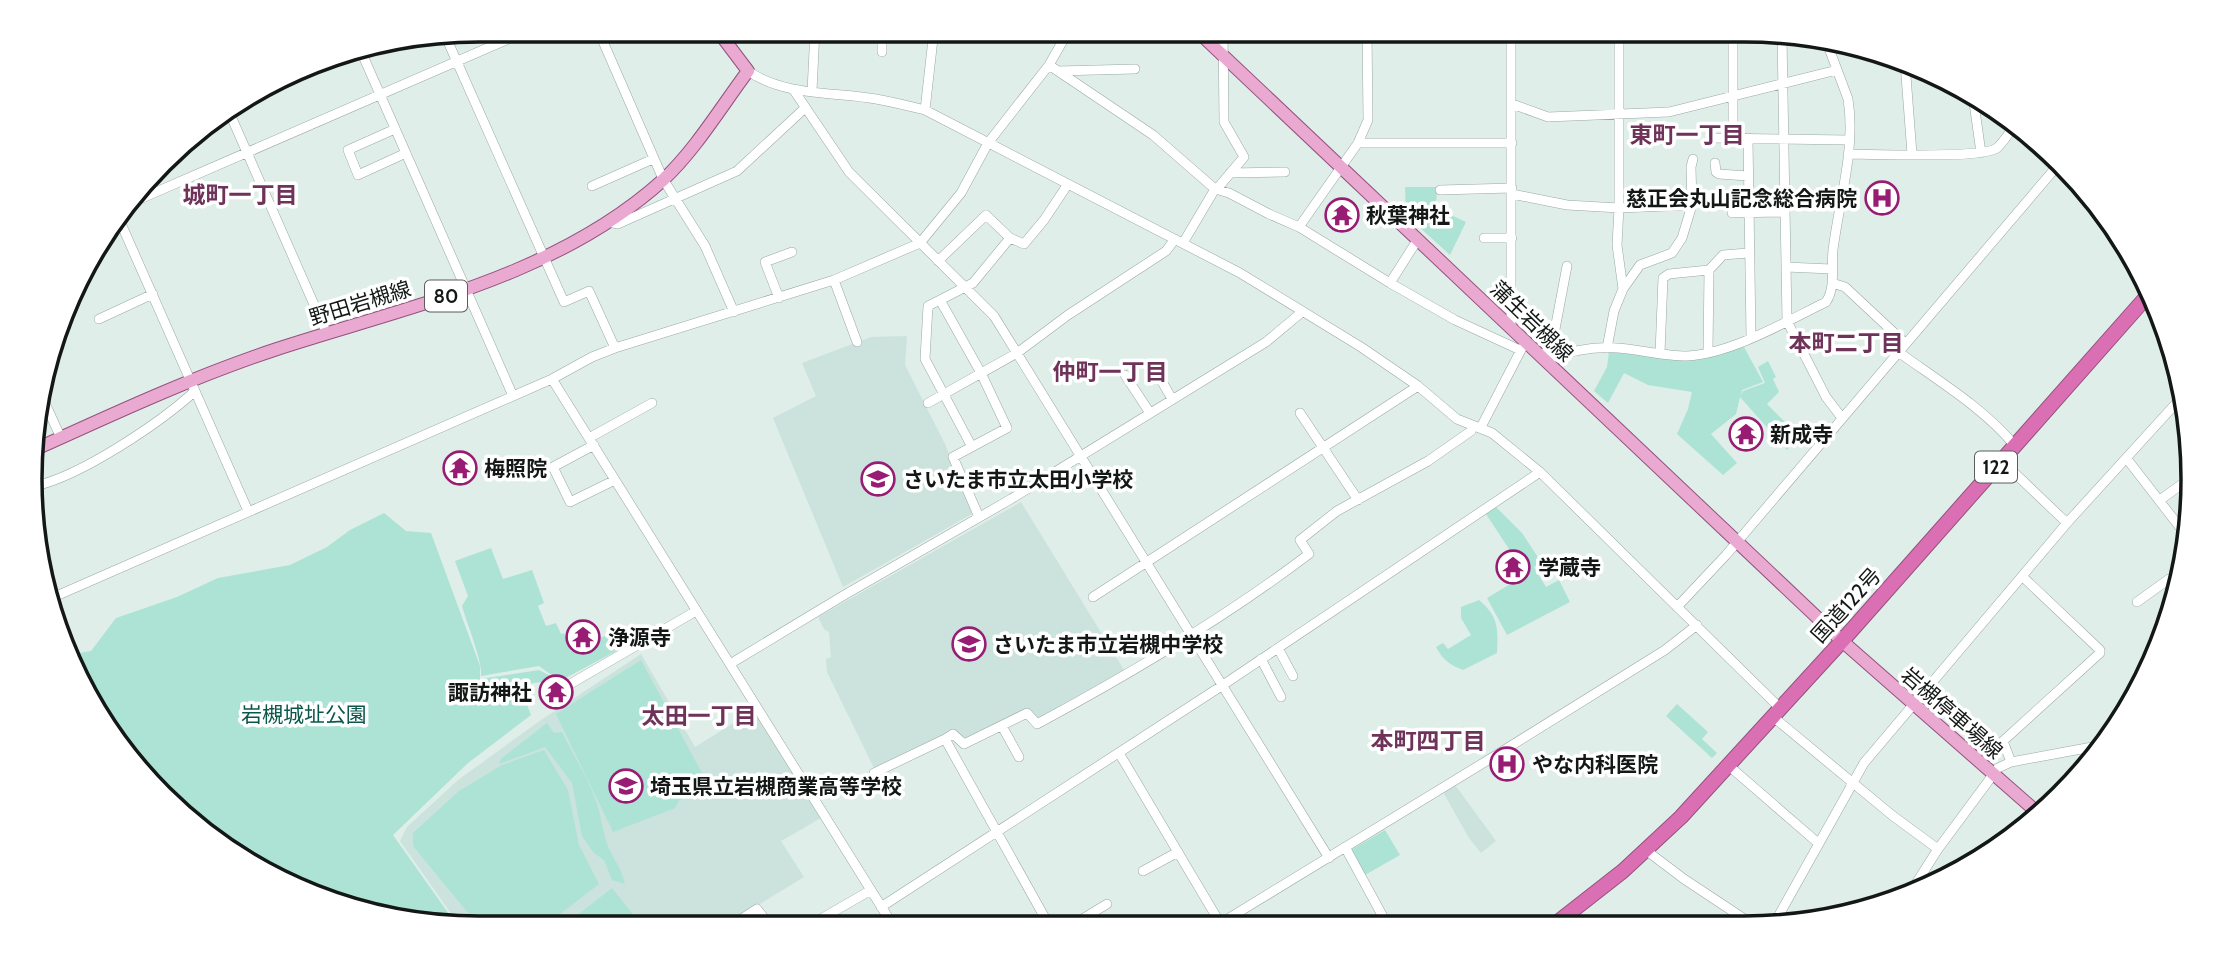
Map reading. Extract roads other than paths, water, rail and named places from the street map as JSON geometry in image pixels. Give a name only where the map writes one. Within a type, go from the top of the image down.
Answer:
[{"type":"highway","name":"国道122号","points":[[1564,916],[1647,851],[1842,641],[2144,302]]},
{"type":"main road","points":[[726,42],[748,71]]},
{"type":"main road","name":"蒲生岩槻線","points":[[1209,42],[1511,328],[1524,347],[1543,359],[1842,641]]},
{"type":"main road","name":"野田岩槻線","points":[[43,446],[194,386],[271,351],[467,290],[543,257],[608,222],[663,179],[680,162],[748,71]]},
{"type":"main road","name":"岩槻停車場線","points":[[1842,641],[2032,808]]},
{"type":"street","points":[[145,197],[502,42]]},
{"type":"street","points":[[603,42],[653,159],[705,246],[734,312]]},
{"type":"street","points":[[812,91],[814,42]]},
{"type":"street","points":[[882,42],[882,52]]},
{"type":"street","points":[[925,110],[933,42]]},
{"type":"street","points":[[58,595],[552,379],[592,357],[657,333],[834,280],[920,243],[961,193],[988,143],[1049,65],[1062,42]]},
{"type":"street","points":[[928,403],[1017,353],[1179,241],[1215,189],[1244,157],[1224,121],[1223,42]]},
{"type":"street","points":[[1299,227],[1358,143],[1367,120],[1367,42]]},
{"type":"street","points":[[1511,42],[1511,328]]},
{"type":"street","points":[[1619,42],[1617,245],[1623,289]]},
{"type":"street","points":[[1733,42],[1733,138]]},
{"type":"street","points":[[448,43],[564,302],[589,291],[615,348]]},
{"type":"street","points":[[1782,44],[1787,321],[1826,397],[1842,418]]},
{"type":"street","points":[[1543,359],[1607,348],[1688,355],[1709,352],[1734,346],[1826,302],[1832,293],[1831,269],[1849,154],[1848,99],[1830,50]]},
{"type":"street","points":[[364,58],[513,396]]},
{"type":"street","points":[[874,773],[953,734],[964,744],[1027,713],[1037,724],[1123,678],[1192,635],[1268,585],[1309,554],[1300,540],[1337,511],[1428,461],[1477,426],[1524,347],[1455,320],[1299,227],[1269,215],[1229,193],[1215,189],[1153,135],[1049,65]]},
{"type":"street","points":[[1058,71],[1135,69]]},
{"type":"street","points":[[1512,104],[1548,117],[1669,112],[1837,69]]},
{"type":"street","points":[[748,71],[761,80],[793,89],[876,99],[925,110],[1240,273],[1361,347],[1418,386],[1457,419],[1492,433],[1540,472],[1697,625],[1776,712],[1893,816],[1938,849]]},
{"type":"street","points":[[1906,73],[1912,154]]},
{"type":"street","points":[[793,89],[849,173],[994,316],[1329,858]]},
{"type":"street","points":[[608,222],[618,224],[737,171],[805,108]]},
{"type":"street","points":[[1975,109],[1981,153]]},
{"type":"street","points":[[232,119],[327,334]]},
{"type":"street","points":[[395,129],[348,150],[358,175],[406,153]]},
{"type":"street","points":[[1849,154],[1981,153],[1998,147],[2010,132]]},
{"type":"street","points":[[1711,138],[1849,140]]},
{"type":"street","points":[[1748,138],[1751,337]]},
{"type":"street","points":[[1358,143],[1512,143]]},
{"type":"street","points":[[592,186],[653,159]]},
{"type":"street","points":[[1607,348],[1614,311],[1623,289],[1640,265],[1672,253],[1682,238],[1692,205],[1693,159]]},
{"type":"street","points":[[1714,163],[1718,174],[1748,176]]},
{"type":"street","points":[[1677,607],[1737,541],[2053,170]]},
{"type":"street","points":[[1230,173],[1285,172]]},
{"type":"street","points":[[938,261],[986,215],[1010,238],[1024,244],[1068,184]]},
{"type":"street","points":[[1440,190],[1512,191],[1567,205],[1619,208],[1692,205]]},
{"type":"street","points":[[1732,213],[1785,212]]},
{"type":"street","points":[[122,227],[248,511]]},
{"type":"street","points":[[972,447],[925,359],[928,306],[973,283],[1010,238]]},
{"type":"street","points":[[1484,238],[1512,238]]},
{"type":"street","points":[[1390,283],[1418,239]]},
{"type":"street","points":[[779,298],[765,262],[792,252]]},
{"type":"street","points":[[1660,353],[1663,278],[1669,274],[1709,270],[1723,255],[1748,253]]},
{"type":"street","points":[[1543,359],[1552,345],[1567,266]]},
{"type":"street","points":[[1786,267],[1831,269]]},
{"type":"street","points":[[1709,270],[1709,352]]},
{"type":"street","points":[[834,280],[857,342]]},
{"type":"street","points":[[1832,283],[1845,287],[1905,343]]},
{"type":"street","points":[[99,318],[153,294]]},
{"type":"street","points":[[940,300],[981,373],[1007,428],[953,457],[979,517]]},
{"type":"street","points":[[730,664],[979,517],[1266,342],[1302,312]]},
{"type":"street","points":[[1897,351],[1970,405],[2015,446]]},
{"type":"street","points":[[1153,366],[1172,399]]},
{"type":"street","points":[[1125,375],[1150,413]]},
{"type":"street","points":[[552,379],[887,916]]},
{"type":"street","points":[[42,483],[79,469],[131,438],[177,408],[194,386]]},
{"type":"street","points":[[1093,597],[1418,386]]},
{"type":"street","points":[[615,480],[570,502],[553,467],[652,403]]},
{"type":"street","points":[[1779,914],[1864,763],[2067,523],[2175,405]]},
{"type":"street","points":[[48,409],[61,438]]},
{"type":"street","points":[[1300,413],[1358,500]]},
{"type":"street","points":[[2127,459],[2178,525]]},
{"type":"street","points":[[2002,461],[2067,523]]},
{"type":"street","points":[[881,907],[1223,685],[1540,472]]},
{"type":"street","points":[[2160,500],[2181,485]]},
{"type":"street","points":[[2011,762],[2003,741],[2100,653],[2100,650],[2023,577]]},
{"type":"street","points":[[2137,602],[2169,579]]},
{"type":"street","points":[[565,687],[696,611]]},
{"type":"street","points":[[1233,916],[1665,650],[1697,625]]},
{"type":"street","points":[[1278,648],[1293,676]]},
{"type":"street","points":[[1261,659],[1280,697]]},
{"type":"street","points":[[1002,726],[1019,757]]},
{"type":"street","points":[[945,739],[1044,916]]},
{"type":"street","points":[[1919,880],[1998,768],[2011,762],[2089,747]]},
{"type":"street","points":[[1119,753],[1213,916]]},
{"type":"street","points":[[1728,765],[1818,844]]},
{"type":"street","points":[[1345,848],[1382,916]]},
{"type":"street","points":[[1647,851],[1739,916]]},
{"type":"street","points":[[1143,871],[1178,852]]},
{"type":"street","points":[[826,916],[871,890]]},
{"type":"street","points":[[1086,916],[1107,904]]},
{"type":"street","points":[[746,916],[757,909],[762,916]]},
{"type":"place","name":"慈正会丸山記念総合病院","points":[[1882,198]]},
{"type":"place","name":"秋葉神社","points":[[1342,215]]},
{"type":"place","name":"新成寺","points":[[1746,434]]},
{"type":"place","name":"梅照院","points":[[460,468]]},
{"type":"place","name":"さいたま市立太田小学校","points":[[878,479]]},
{"type":"place","name":"学蔵寺","points":[[1513,567]]},
{"type":"place","name":"浄源寺","points":[[583,637]]},
{"type":"place","name":"さいたま市立岩槻中学校","points":[[969,644]]},
{"type":"place","name":"諏訪神社","points":[[556,692]]},
{"type":"place","name":"やな内科医院","points":[[1507,764]]},
{"type":"place","name":"埼玉県立岩槻商業高等学校","points":[[626,786]]},
{"type":"district","name":"東町一丁目","points":[[1687,135]]},
{"type":"district","name":"城町一丁目","points":[[240,195]]},
{"type":"district","name":"本町二丁目","points":[[1846,343]]},
{"type":"district","name":"仲町一丁目","points":[[1110,372]]},
{"type":"district","name":"太田一丁目","points":[[699,716]]},
{"type":"district","name":"本町四丁目","points":[[1428,741]]},
{"type":"park label","name":"岩槻城址公園","points":[[304,714]]}]
